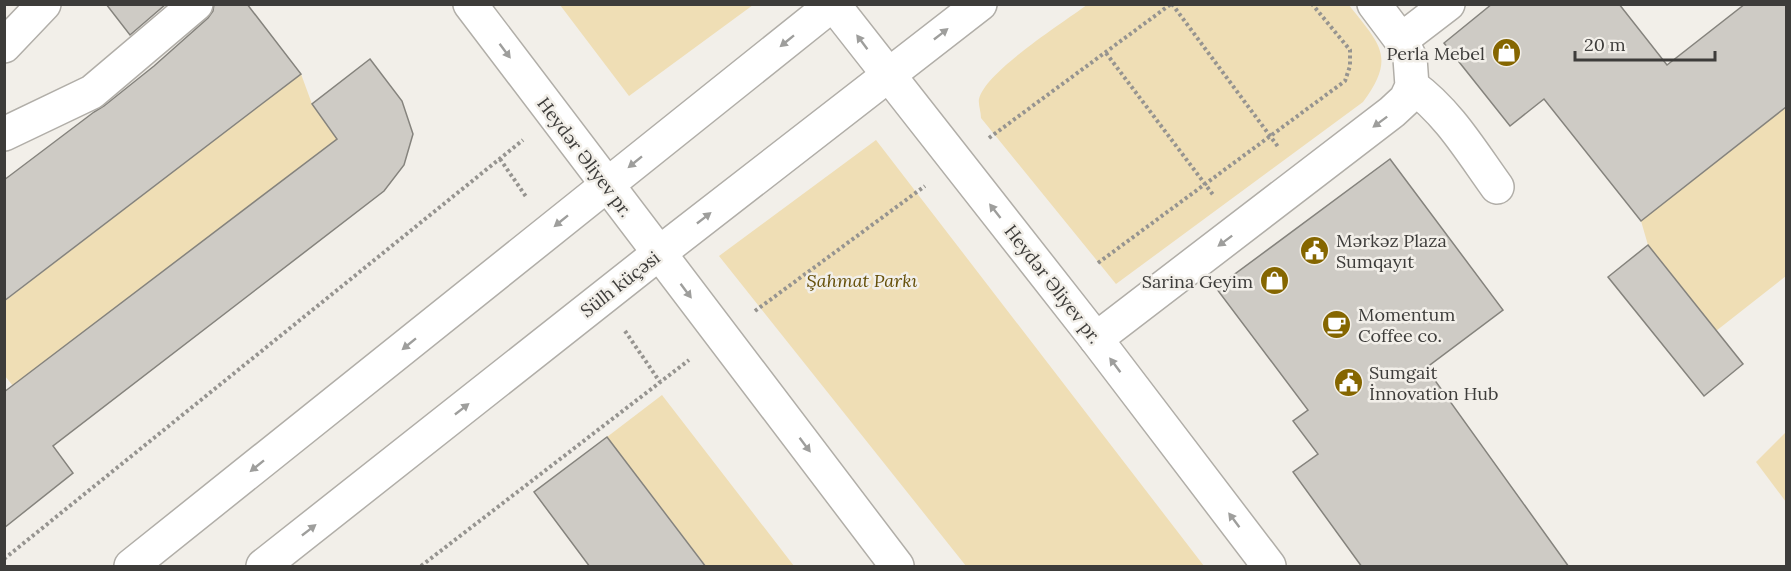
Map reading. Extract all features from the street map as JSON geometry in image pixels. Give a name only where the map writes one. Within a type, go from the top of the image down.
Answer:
[{"type":"main road","points":[[4,46],[44,4]]},
{"type":"main road","points":[[4,134],[92,92],[196,4]]},
{"type":"main road","name":"Heydər Əliyev pr.","points":[[470,4],[897,567]]},
{"type":"main road","points":[[131,567],[833,4]]},
{"type":"main road","name":"Heydər Əliyev pr.","points":[[833,4],[1096,339],[1269,567]]},
{"type":"main road","name":"Sülh küçəsi","points":[[263,567],[658,254],[980,4]]},
{"type":"main road","points":[[1096,339],[1406,99],[1412,86],[1410,58],[1401,40],[1374,4]]},
{"type":"main road","points":[[1401,40],[1448,4]]},
{"type":"main road","points":[[1412,86],[1430,99],[1446,117],[1497,187]]},
{"type":"path","points":[[1021,113],[1172,4],[1281,151]]},
{"type":"path","points":[[1098,263],[1345,81],[1350,66],[1350,50],[1312,4]]},
{"type":"path","points":[[1106,53],[1217,199]]},
{"type":"path","points":[[4,559],[500,159]]},
{"type":"path","points":[[602,298],[660,382]]},
{"type":"green space","points":[[1088,4],[1349,5],[1376,41],[1381,61],[1379,73],[1363,102],[1116,284],[981,118],[979,103],[985,88],[995,75],[1044,35]]},
{"type":"green space","points":[[560,5],[753,5],[629,96]]},
{"type":"green space","points":[[301,74],[312,104],[337,139],[13,386],[5,376],[5,301]]},
{"type":"green space","points":[[1786,107],[1786,276],[1716,331],[1648,245],[1641,221]]},
{"type":"green space","name":"Şahmat Parkı","points":[[876,140],[1204,566],[966,566],[719,256]]},
{"type":"green space","points":[[662,395],[794,566],[706,566],[607,437]]},
{"type":"green space","points":[[1786,432],[1786,502],[1756,462]]},
{"type":"building","points":[[106,4],[166,4],[130,35]]},
{"type":"building","points":[[214,4],[247,4],[301,74],[4,301],[4,180],[154,66],[208,18],[213,11]]},
{"type":"building","points":[[1492,4],[1619,4],[1667,65],[1745,4],[1786,4],[1786,107],[1641,221],[1544,99],[1510,126],[1444,43]]},
{"type":"building","points":[[370,59],[402,101],[413,134],[404,165],[384,191],[53,446],[73,473],[4,528],[4,392],[337,139],[312,104]]},
{"type":"building","points":[[1390,159],[1503,310],[1426,368],[1569,567],[1362,567],[1293,472],[1318,454],[1293,421],[1308,410],[1216,288]]},
{"type":"building","points":[[1648,245],[1743,364],[1704,396],[1608,277]]},
{"type":"building","points":[[607,437],[706,567],[590,567],[534,492]]},
{"type":"place","name":"Perla Mebel","points":[[1506,53]]},
{"type":"place","name":"Mərkəz Plaza Sumqayıt","points":[[1315,250]]},
{"type":"place","name":"Sarina Geyim","points":[[1274,281]]},
{"type":"place","name":"Momentum Coffee co.","points":[[1337,324]]},
{"type":"place","name":"Sumgait İnnovation Hub","points":[[1348,382]]}]
